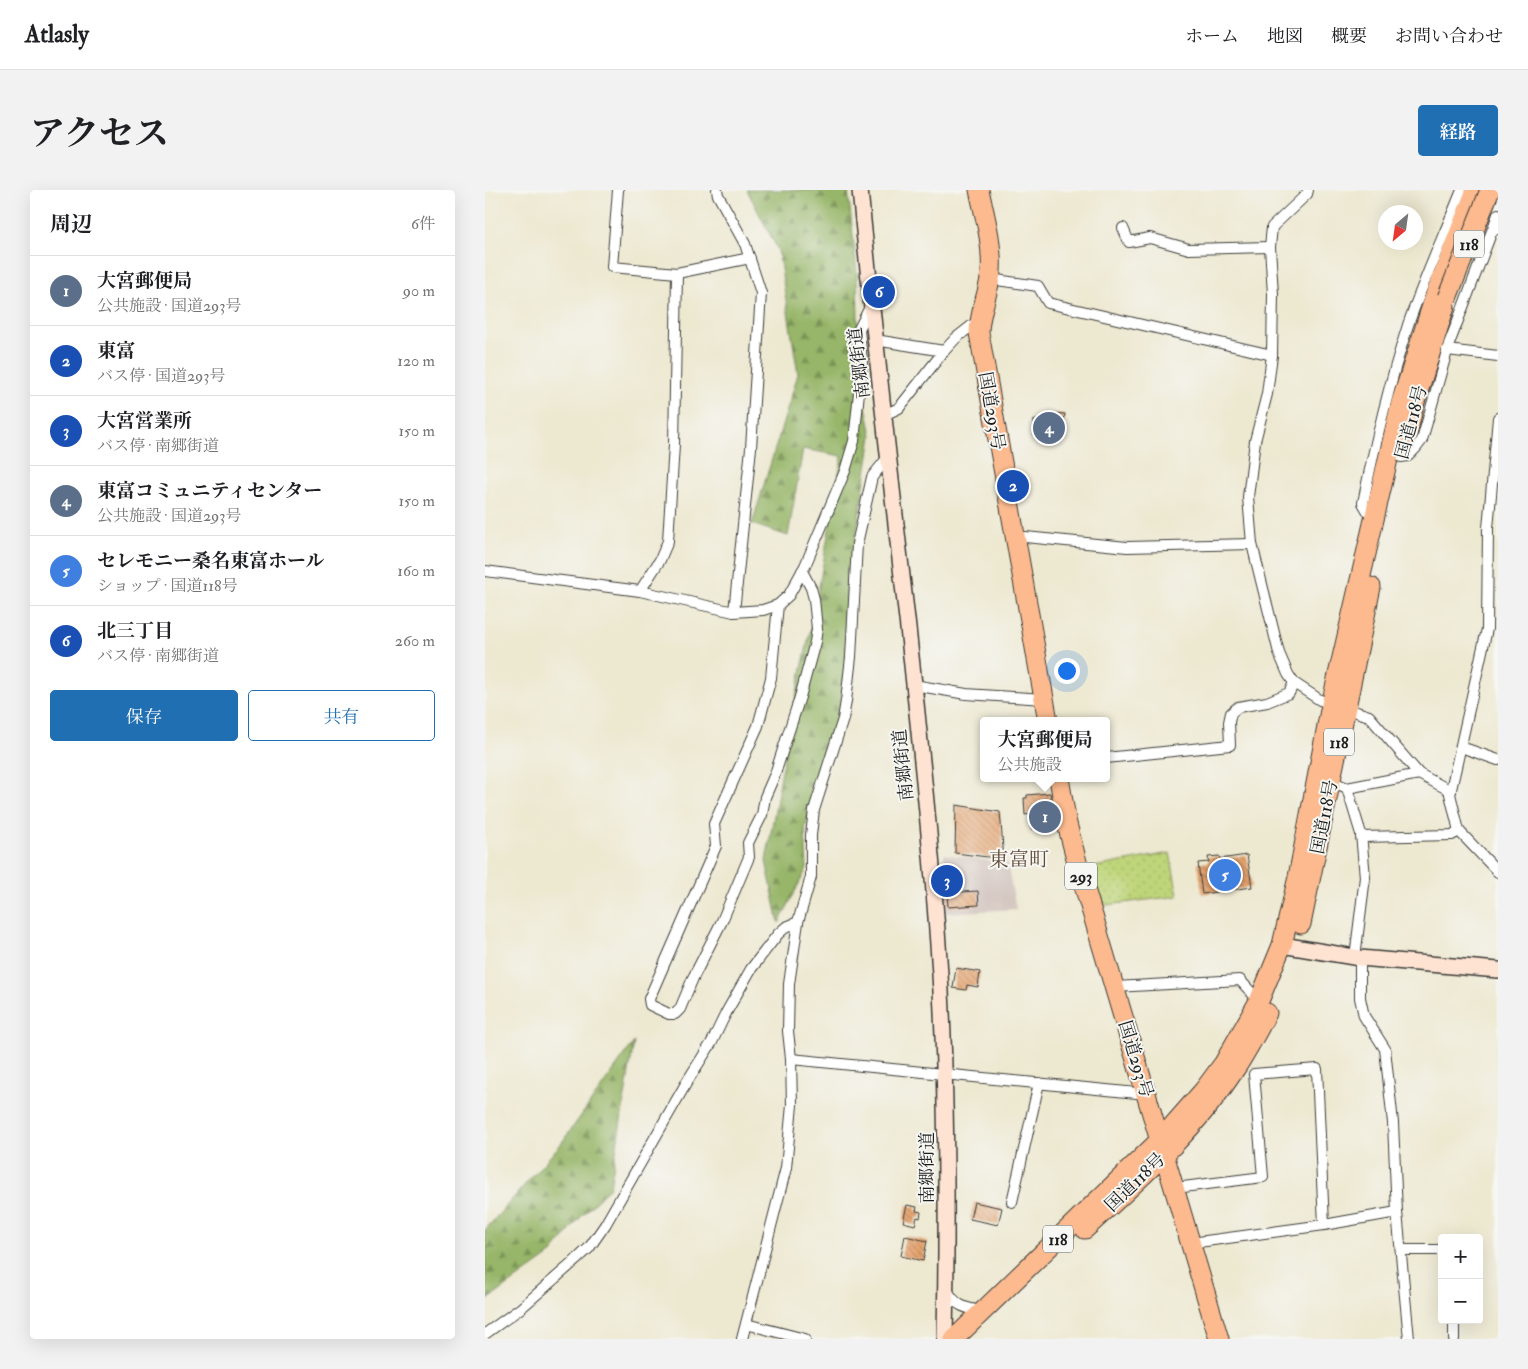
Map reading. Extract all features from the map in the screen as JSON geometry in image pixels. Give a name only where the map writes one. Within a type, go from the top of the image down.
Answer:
[{"type":"highway","name":"国道293号","points":[[979,190],[990,248],[990,279],[979,320],[982,354],[1047,717]]},
{"type":"highway","name":"国道118号","points":[[954,1339],[1162,1146],[1197,1119],[1235,1070],[1270,1008],[1311,880],[1339,784],[1339,707],[1373,520],[1401,403],[1477,190]]},
{"type":"highway","name":"国道118号","points":[[966,1339],[1107,1209],[1162,1146],[1224,1063],[1289,946],[1298,878],[1441,295],[1491,190]]},
{"type":"highway","name":"国道293号","points":[[1060,782],[1077,862],[1219,1339]]},
{"type":"street","points":[[618,190],[612,267],[677,273],[750,258]]},
{"type":"street","points":[[717,190],[745,244],[761,293],[751,448],[734,612]]},
{"type":"street","name":"南郷街道","points":[[860,190],[914,685],[933,883],[941,992],[944,1073],[945,1339]]},
{"type":"street","points":[[1308,190],[1307,194],[1272,227],[1270,247],[1273,294],[1272,355],[1267,394],[1255,442],[1248,498],[1252,544],[1279,653],[1294,683],[1320,700],[1369,716],[1419,774],[1451,791]]},
{"type":"street","points":[[1373,520],[1363,504],[1373,450],[1386,400],[1409,324],[1462,190]]},
{"type":"street","points":[[1483,190],[1498,202]]},
{"type":"street","points":[[1401,457],[1409,456],[1417,448],[1421,440],[1447,350],[1497,222]]},
{"type":"street","points":[[1123,228],[1129,242],[1151,238],[1189,249],[1270,247]]},
{"type":"street","points":[[640,591],[660,560],[668,541],[674,445],[677,273]]},
{"type":"street","points":[[990,279],[1038,286],[1048,303],[1272,355]]},
{"type":"street","points":[[485,571],[640,591],[734,612],[763,610],[778,605],[789,595],[802,571],[845,470],[854,441],[862,362],[859,329],[871,304]]},
{"type":"street","points":[[884,415],[899,408],[943,351],[979,320]]},
{"type":"street","points":[[875,340],[943,351]]},
{"type":"street","points":[[1447,350],[1498,356]]},
{"type":"street","points":[[1498,418],[1488,528],[1487,629],[1450,794],[1459,832],[1498,872]]},
{"type":"street","points":[[742,1339],[786,1168],[791,1128],[791,1059],[788,1031],[789,984],[798,922],[811,877],[811,835],[814,810],[843,720],[846,701],[851,657],[857,544],[872,477],[889,456]]},
{"type":"street","points":[[1015,536],[1127,547],[1252,544]]},
{"type":"street","points":[[778,605],[771,678],[758,726],[714,824],[716,846],[649,999],[649,1005],[669,1014],[675,1014],[680,1008],[749,857],[748,843],[763,815],[765,797],[775,774],[800,697],[817,629],[815,599],[802,571]]},
{"type":"street","points":[[1110,758],[1229,745],[1231,713],[1238,707],[1267,702],[1289,693],[1294,683]]},
{"type":"street","points":[[914,685],[966,694],[1044,699]]},
{"type":"street","points":[[1461,747],[1498,760]]},
{"type":"street","points":[[1409,1339],[1397,1212],[1393,1123],[1385,1049],[1365,1016],[1360,998],[1357,957],[1365,877],[1361,837],[1339,784],[1419,774]]},
{"type":"street","points":[[1361,837],[1452,835],[1459,832]]},
{"type":"street","points":[[485,1334],[521,1308],[589,1248],[605,1225],[688,1080],[713,1042],[726,1013],[751,969],[777,934],[786,927],[798,922]]},
{"type":"street","points":[[1289,946],[1357,957],[1498,970]]},
{"type":"street","points":[[1115,987],[1240,980],[1259,1001]]},
{"type":"street","points":[[791,1059],[1147,1094]]},
{"type":"street","points":[[1175,1188],[1263,1177],[1254,1074],[1317,1069],[1324,1225]]},
{"type":"street","points":[[1013,1202],[1039,1083]]},
{"type":"street","points":[[1191,1243],[1324,1225],[1397,1212]]},
{"type":"street","points":[[1401,1250],[1438,1250]]},
{"type":"street","points":[[946,1286],[949,1295],[959,1305],[973,1310],[984,1311]]},
{"type":"street","points":[[746,1324],[805,1339]]},
{"type":"street","points":[[1454,1324],[1454,1339]]},
{"type":"shaded area","points":[[944,854],[1007,863],[1016,909],[946,913]]},
{"type":"green space","points":[[747,190],[848,190],[857,274],[859,372],[872,436],[849,580],[846,659],[839,719],[817,776],[805,830],[807,868],[779,923],[766,861],[791,719],[815,609],[842,456],[803,449],[788,536],[752,524],[798,374],[778,250]]},
{"type":"green space","points":[[1170,853],[1178,896],[1099,906],[1089,868]]},
{"type":"green space","points":[[634,1042],[610,1187],[580,1218],[550,1255],[485,1302],[485,1230],[560,1145]]},
{"type":"building","points":[[1049,413],[1065,414],[1062,436],[1034,435],[1034,420],[1047,421]]},
{"type":"building","points":[[1050,793],[1051,800],[1055,799],[1057,828],[1031,829],[1030,814],[1025,815],[1024,798],[1027,798],[1027,795]]},
{"type":"building","points":[[956,805],[1000,812],[1004,859],[955,853]]},
{"type":"building","points":[[1247,855],[1252,887],[1202,894],[1198,863],[1209,862],[1208,857],[1219,856],[1220,859]]},
{"type":"building","points":[[978,891],[979,905],[948,907],[947,893]]},
{"type":"building","points":[[956,968],[980,972],[978,987],[967,985],[966,990],[953,988]]},
{"type":"building","points":[[974,1202],[1002,1208],[998,1225],[970,1219]]},
{"type":"building","points":[[907,1205],[917,1207],[916,1211],[921,1212],[920,1218],[917,1217],[915,1225],[903,1222]]},
{"type":"building","points":[[905,1236],[927,1241],[923,1261],[901,1256]]},
{"type":"place","name":"北三丁目","points":[[879,292]]},
{"type":"place","name":"東富コミュニティセンター","points":[[1049,428]]},
{"type":"place","name":"東富","points":[[1013,486]]},
{"type":"place","name":"大宮郵便局","points":[[1045,817]]},
{"type":"place","name":"セレモニー桑名東富ホール","points":[[1225,875]]},
{"type":"place","name":"大宮営業所","points":[[947,881]]},
{"type":"district","name":"東富町","points":[[1019,859]]}]
